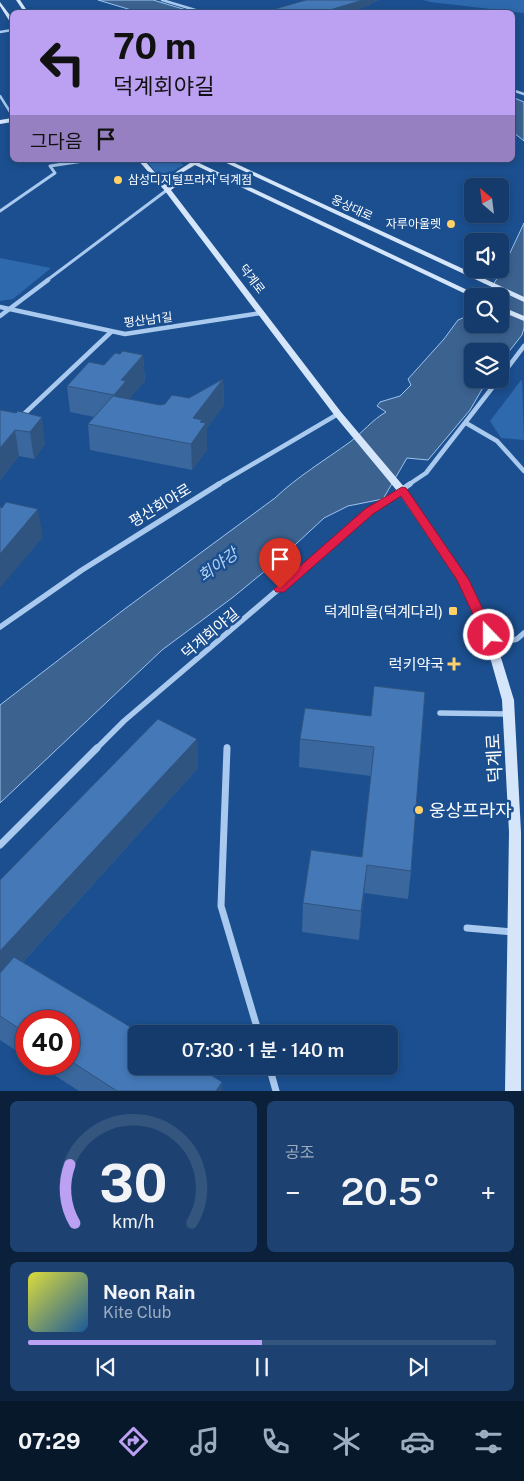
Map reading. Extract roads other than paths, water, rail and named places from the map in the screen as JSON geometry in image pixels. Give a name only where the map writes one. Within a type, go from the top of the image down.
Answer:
[{"type":"street","points":[[162,0],[195,10]]},
{"type":"street","points":[[0,3],[10,18]]},
{"type":"street","points":[[0,96],[10,111]]},
{"type":"street","points":[[0,211],[55,173],[47,162]]},
{"type":"street","points":[[50,166],[77,162]]},
{"type":"street","name":"덕계로","points":[[143,162],[341,418],[399,486],[463,580],[486,625],[508,700],[509,714],[515,832],[516,932],[513,1091]]},
{"type":"street","points":[[166,190],[178,173],[197,162],[225,178],[464,290]]},
{"type":"street","name":"웅상대로","points":[[227,162],[524,300]]},
{"type":"street","points":[[0,316],[175,184],[195,178],[225,178]]},
{"type":"street","name":"평산남1길","points":[[0,307],[125,334],[261,313]]},
{"type":"street","points":[[509,312],[524,319]]},
{"type":"street","points":[[16,416],[24,414],[111,332]]},
{"type":"street","name":"덕계회야길","points":[[509,366],[524,346]]},
{"type":"street","name":"덕계회야길","points":[[0,845],[124,721],[399,486],[426,473],[492,388]]},
{"type":"street","name":"평산회야로","points":[[0,626],[124,540],[341,418]]},
{"type":"street","points":[[466,423],[497,441],[523,468]]},
{"type":"street","points":[[517,639],[524,633]]},
{"type":"street","points":[[492,645],[517,639],[524,640]]},
{"type":"street","points":[[440,713],[509,714]]},
{"type":"street","points":[[227,746],[221,906],[256,1025]]},
{"type":"street","points":[[467,928],[516,932]]},
{"type":"street","points":[[272,1075],[276,1091]]},
{"type":"water","points":[[98,0],[153,0],[186,10],[131,10]]},
{"type":"water","points":[[515,98],[524,102],[524,141],[515,134]]},
{"type":"water","name":"회야강","points":[[524,223],[524,328],[522,335],[509,352],[509,343],[464,343],[464,388],[483,388],[470,410],[428,460],[407,458],[383,499],[348,506],[324,518],[282,557],[232,598],[162,650],[0,803],[0,705],[126,608],[350,442],[386,412],[377,406],[380,402],[400,396],[411,385],[408,379],[444,339],[458,320],[464,317],[464,333],[509,333],[509,288],[491,288],[497,278],[509,278],[509,255]]},
{"type":"place","name":"삼성디지털프라자 덕계점","points":[[118,180]]},
{"type":"place","name":"자루아울렛","points":[[451,224]]},
{"type":"place","name":"덕계마을(덕계다리)","points":[[453,611]]},
{"type":"place","name":"럭키약국","points":[[454,664]]},
{"type":"place","name":"웅상프라자","points":[[419,810]]}]
